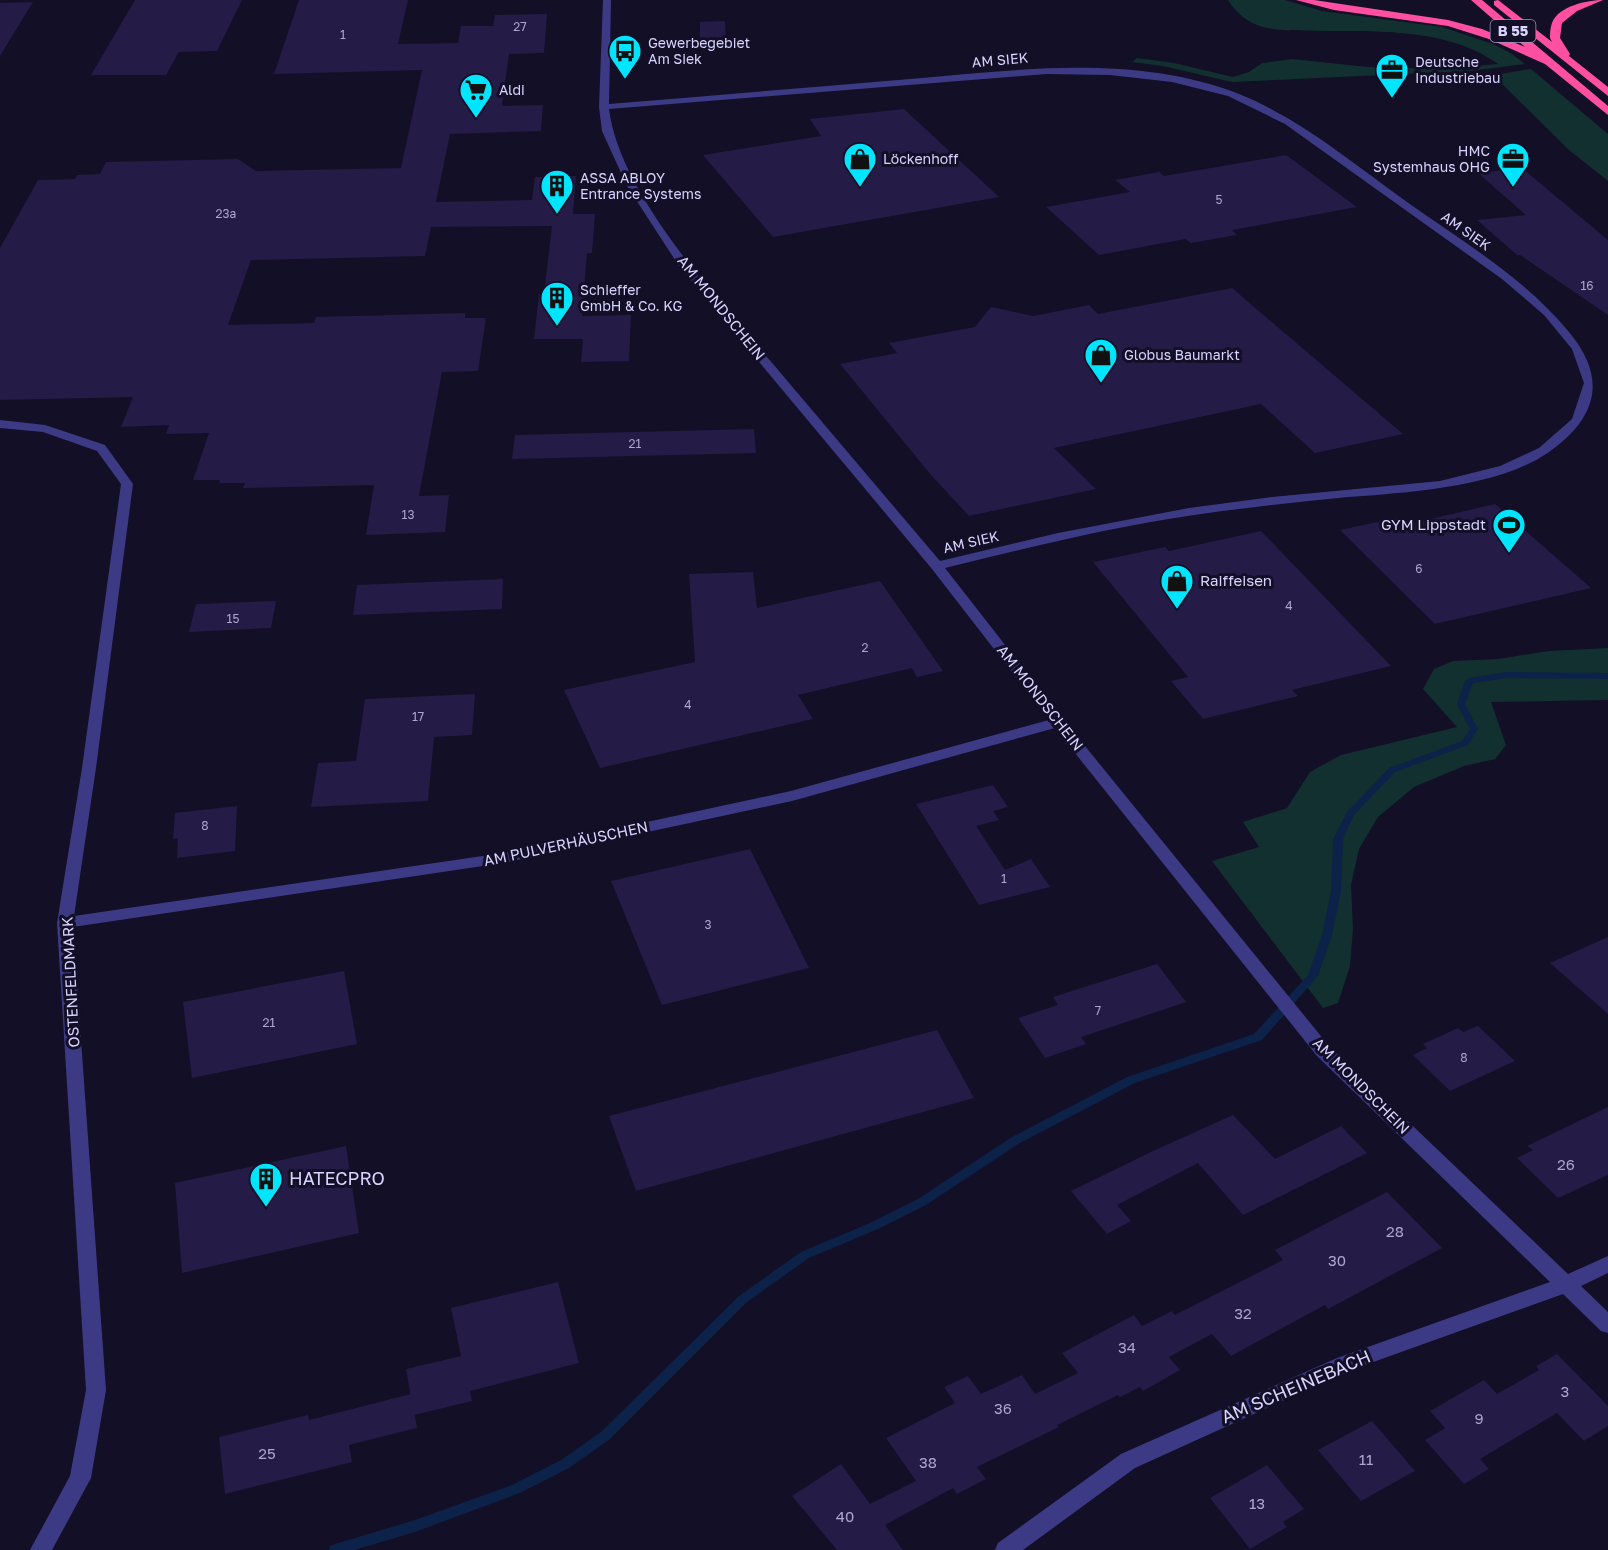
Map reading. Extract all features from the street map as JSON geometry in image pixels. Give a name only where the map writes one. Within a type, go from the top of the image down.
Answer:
[{"type":"highway","points":[[1301,0],[1348,10],[1422,18],[1460,26],[1493,36],[1552,65]]},
{"type":"highway","name":"B 55","points":[[1476,0],[1608,112]]},
{"type":"highway","name":"B 55","points":[[1495,0],[1608,93]]},
{"type":"highway","points":[[1572,64],[1555,38],[1557,22],[1574,9],[1598,0]]},
{"type":"street","name":"AM MONDSCHEIN","points":[[607,0],[604,107],[607,131],[632,186],[683,264],[937,566],[1058,722],[1323,1051],[1608,1325]]},
{"type":"street","name":"AM SIEK","points":[[604,107],[1047,71],[1100,70],[1135,73],[1180,80],[1221,91],[1253,102],[1288,122],[1506,277],[1548,313],[1577,348],[1590,383],[1578,420],[1543,451],[1504,469],[1440,485],[1272,501],[1189,512],[1058,537],[937,566]]},
{"type":"street","name":"OSTENFELDMARK","points":[[0,424],[45,429],[101,448],[127,484],[89,768],[65,923],[96,1390],[80,1478],[41,1550]]},
{"type":"street","name":"AM PULVERHÄUSCHEN","points":[[65,923],[503,858],[792,796],[1058,722]]},
{"type":"street","name":"AM SCHEINEBACH","points":[[1006,1550],[1128,1461],[1344,1364],[1567,1284],[1608,1264]]},
{"type":"green space","points":[[1228,0],[1285,0],[1322,11],[1442,27],[1493,44],[1525,64],[1469,71],[1232,82],[1163,66],[1132,62],[1137,58],[1174,63],[1233,77],[1249,72],[1262,63],[1292,59],[1368,67],[1443,69],[1498,64],[1458,44],[1414,34],[1270,29],[1252,23],[1243,17]]},
{"type":"green space","points":[[1531,69],[1608,134],[1608,181],[1569,150],[1493,75]]},
{"type":"green space","points":[[1608,648],[1608,700],[1491,702],[1506,745],[1495,759],[1464,766],[1414,787],[1378,817],[1359,849],[1351,885],[1353,929],[1350,966],[1338,1003],[1323,1008],[1212,861],[1259,847],[1243,822],[1287,808],[1310,772],[1341,755],[1457,727],[1423,689],[1434,669],[1453,661],[1498,659],[1549,651]]},
{"type":"building","points":[[135,0],[242,0],[217,51],[179,52],[166,75],[91,75]]},
{"type":"building","points":[[299,0],[408,0],[398,44],[458,43],[461,26],[493,26],[495,15],[547,14],[544,53],[509,54],[502,106],[543,105],[541,131],[450,134],[436,202],[532,200],[535,177],[576,176],[573,214],[595,214],[592,253],[587,253],[582,316],[631,315],[629,361],[581,362],[583,339],[534,339],[539,294],[544,294],[552,226],[431,227],[425,256],[251,260],[228,325],[314,323],[316,317],[465,313],[465,318],[486,318],[478,371],[442,372],[419,496],[449,495],[445,532],[366,535],[374,485],[243,488],[245,483],[193,480],[209,433],[166,434],[169,425],[121,427],[133,397],[0,400],[0,248],[38,180],[75,179],[77,175],[100,174],[106,162],[238,159],[256,171],[401,168],[422,70],[274,74]]},
{"type":"building","points":[[33,2],[0,56],[0,3]]},
{"type":"building","points":[[725,21],[726,47],[700,48],[700,22]]},
{"type":"building","name":"Löckenhoff","points":[[904,109],[999,197],[773,237],[703,155],[821,136],[810,119]]},
{"type":"building","points":[[1286,155],[1357,207],[1232,230],[1237,235],[1191,243],[1185,239],[1099,255],[1046,207],[1130,192],[1115,180],[1159,172],[1164,176]]},
{"type":"building","points":[[1522,168],[1608,240],[1608,315],[1517,255],[1477,220],[1526,215],[1478,173]]},
{"type":"building","name":"Globus Baumarkt","points":[[1232,288],[1403,434],[1315,453],[1261,404],[1054,448],[1096,489],[969,516],[931,475],[840,364],[897,353],[889,343],[975,327],[991,307],[1033,316],[1089,305],[1098,314]]},
{"type":"building","points":[[754,429],[756,453],[512,459],[515,435]]},
{"type":"building","points":[[1495,504],[1591,588],[1435,624],[1340,530],[1401,517],[1409,524]]},
{"type":"building","points":[[1261,531],[1391,666],[1292,690],[1298,696],[1203,719],[1171,681],[1188,677],[1093,562],[1165,547],[1169,551]]},
{"type":"building","points":[[753,572],[757,608],[880,581],[943,671],[917,677],[912,668],[798,695],[813,719],[600,768],[564,690],[695,662],[689,574]]},
{"type":"building","points":[[503,579],[502,609],[353,615],[357,585]]},
{"type":"building","points":[[276,601],[271,628],[189,632],[196,604]]},
{"type":"building","points":[[475,694],[472,735],[434,737],[428,801],[311,807],[318,763],[356,761],[365,699]]},
{"type":"building","points":[[993,785],[1008,807],[993,811],[999,820],[976,826],[1005,870],[1031,859],[1050,887],[979,905],[916,804]]},
{"type":"building","points":[[237,806],[235,851],[177,858],[178,838],[173,839],[175,813]]},
{"type":"building","points":[[750,849],[809,968],[662,1005],[611,881]]},
{"type":"building","points":[[1608,937],[1608,1014],[1550,963]]},
{"type":"building","points":[[1157,964],[1186,1002],[1081,1037],[1086,1044],[1045,1058],[1018,1018],[1058,1005],[1053,997]]},
{"type":"building","points":[[344,971],[357,1044],[192,1078],[183,1002]]},
{"type":"building","points":[[1478,1026],[1515,1061],[1450,1091],[1413,1055],[1427,1048],[1423,1044],[1458,1028],[1463,1032]]},
{"type":"building","points":[[937,1030],[974,1098],[636,1191],[609,1116]]},
{"type":"building","points":[[1608,1107],[1608,1175],[1558,1198],[1517,1158],[1533,1150],[1527,1146]]},
{"type":"building","points":[[1233,1115],[1275,1159],[1341,1126],[1367,1153],[1243,1215],[1198,1163],[1117,1205],[1131,1221],[1107,1234],[1071,1191],[1153,1151]]},
{"type":"building","name":"HATECPRO","points":[[346,1146],[359,1233],[182,1273],[175,1183]]},
{"type":"building","points":[[1387,1192],[1442,1248],[1328,1309],[1325,1305],[1231,1356],[1212,1334],[1169,1357],[1180,1370],[1143,1391],[1140,1387],[1120,1397],[1118,1395],[977,1467],[986,1479],[957,1494],[953,1488],[885,1525],[903,1550],[837,1550],[792,1496],[841,1464],[870,1504],[916,1481],[886,1438],[955,1403],[944,1387],[968,1376],[981,1394],[1022,1375],[1035,1394],[1078,1373],[1062,1353],[1134,1315],[1142,1326],[1172,1311],[1175,1315],[1283,1260],[1275,1250]]},
{"type":"building","points":[[558,1282],[579,1363],[470,1391],[472,1401],[414,1415],[406,1369],[461,1356],[451,1308]]},
{"type":"building","points":[[1557,1354],[1608,1406],[1608,1426],[1584,1441],[1557,1413],[1480,1459],[1489,1469],[1464,1484],[1425,1440],[1445,1428],[1430,1411],[1484,1380],[1497,1394],[1539,1370],[1536,1366]]},
{"type":"building","points":[[411,1394],[417,1428],[349,1445],[352,1462],[225,1494],[219,1437],[308,1415],[309,1420]]},
{"type":"building","points":[[1372,1421],[1415,1471],[1361,1501],[1318,1450]]},
{"type":"building","points":[[1267,1465],[1304,1509],[1283,1522],[1287,1527],[1250,1549],[1210,1498]]},
{"type":"waterway","points":[[335,1550],[415,1526],[516,1489],[565,1464],[605,1436],[743,1299],[805,1255],[874,1226],[922,1202],[1016,1140],[1131,1080],[1258,1037],[1313,976],[1327,935],[1336,891],[1338,839],[1350,814],[1392,770],[1465,743],[1474,729],[1461,704],[1469,681],[1507,675],[1608,676]]},
{"type":"place","name":"Gewerbegebiet Am Siek","points":[[625,80]]},
{"type":"place","name":"Deutsche Industriebau","points":[[1392,99]]},
{"type":"place","name":"Aldi","points":[[476,119]]},
{"type":"place","name":"Löckenhoff","points":[[860,188]]},
{"type":"place","name":"HMC Systemhaus OHG","points":[[1513,188]]},
{"type":"place","name":"ASSA ABLOY Entrance Systems","points":[[557,215]]},
{"type":"place","name":"Schieffer GmbH & Co. KG","points":[[557,327]]},
{"type":"place","name":"Globus Baumarkt","points":[[1101,384]]},
{"type":"place","name":"GYM Lippstadt","points":[[1509,554]]},
{"type":"place","name":"Raiffeisen","points":[[1177,610]]},
{"type":"place","name":"HATECPRO","points":[[266,1208]]}]
